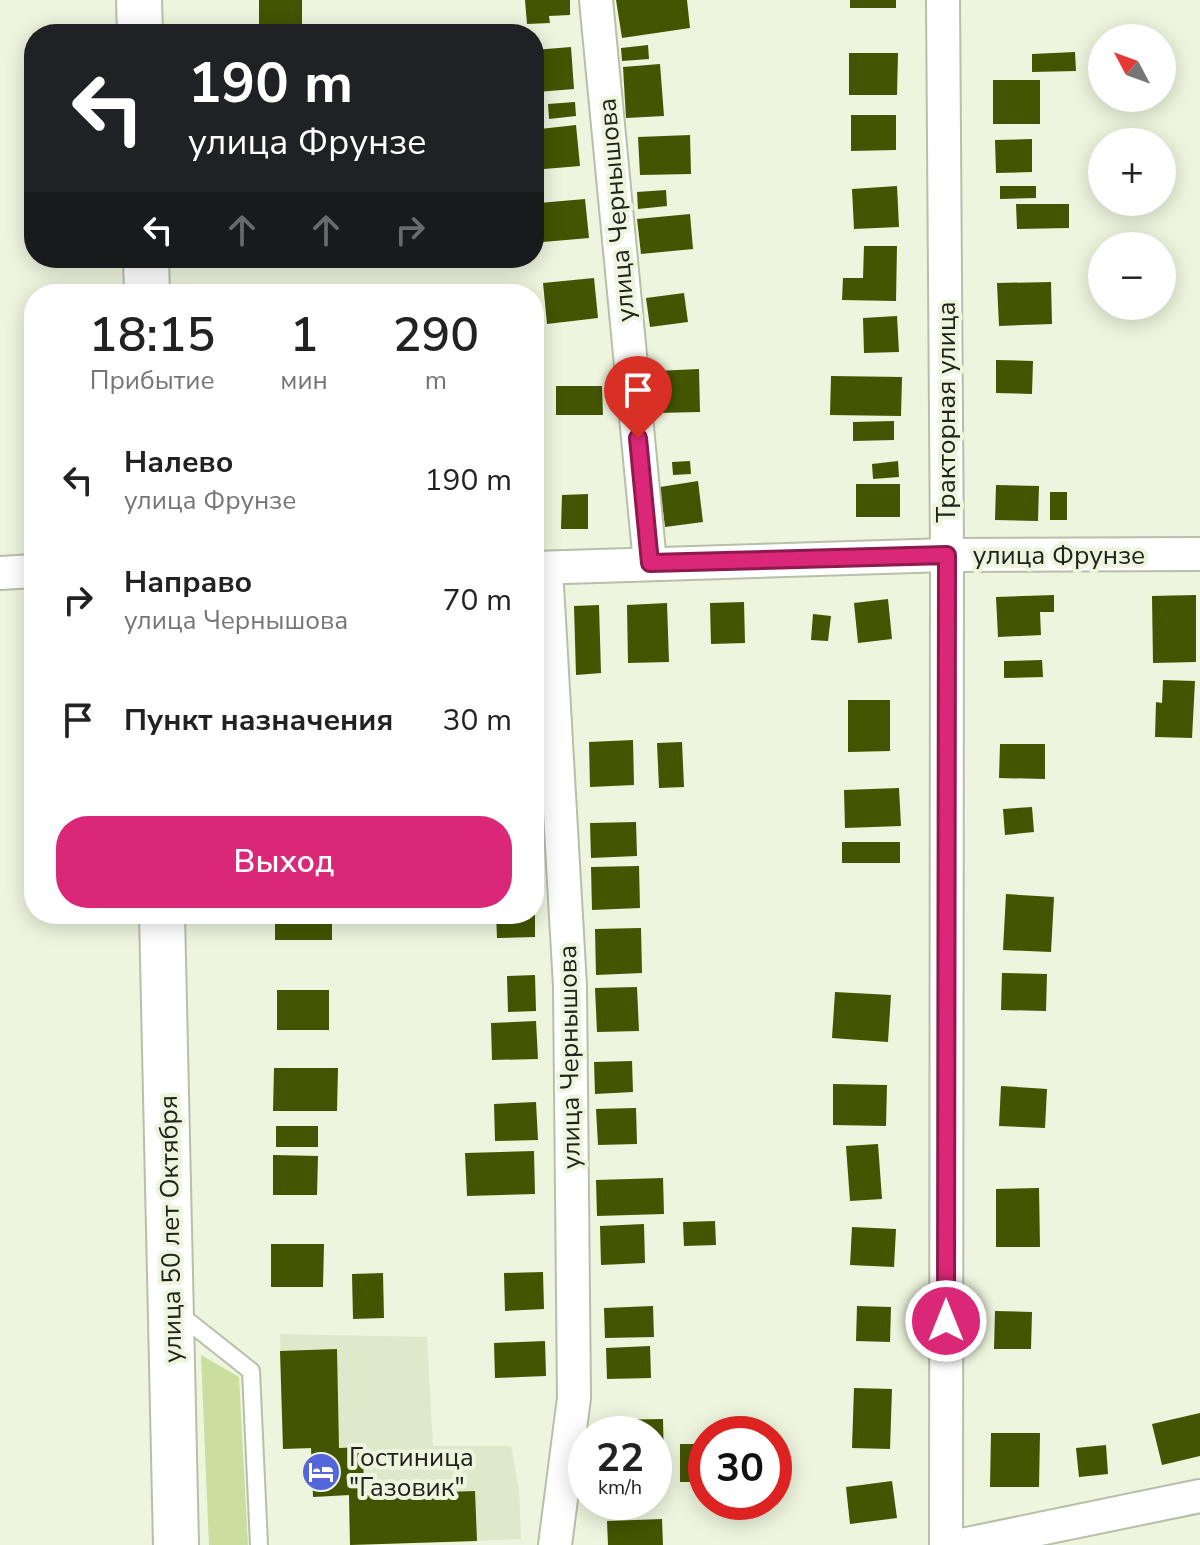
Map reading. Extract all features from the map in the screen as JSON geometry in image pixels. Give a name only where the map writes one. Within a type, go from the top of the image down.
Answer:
[{"type":"main road","points":[[139,0],[140,24]]},
{"type":"main road","name":"улица 50 лет Октября","points":[[162,924],[176,1545]]},
{"type":"street","name":"улица Чернышова","points":[[596,0],[650,563]]},
{"type":"street","name":"Тракторная улица","points":[[943,0],[947,555],[946,1545]]},
{"type":"street","name":"улица Фрунзе","points":[[544,568],[947,555],[1200,554]]},
{"type":"street","points":[[0,573],[24,572]]},
{"type":"street","name":"улица Чернышова","points":[[544,624],[570,986],[574,1398],[555,1545]]},
{"type":"street","points":[[962,1545],[1200,1506]]},
{"type":"lane","points":[[171,1309],[251,1371],[259,1545]]},
{"type":"shaded area","points":[[280,1334],[427,1337],[433,1446],[511,1446],[519,1490],[521,1539],[350,1545],[349,1496],[313,1497],[311,1449],[283,1449]]},
{"type":"green space","points":[[201,1355],[239,1377],[248,1545],[209,1545]]},
{"type":"building","points":[[259,0],[302,0],[302,24],[259,24]]},
{"type":"building","points":[[525,0],[570,0],[570,15],[549,16],[550,23],[527,24]]},
{"type":"building","points":[[616,0],[687,0],[690,28],[622,38]]},
{"type":"building","points":[[850,0],[896,0],[896,8],[850,8]]},
{"type":"building","points":[[648,45],[649,59],[622,61],[621,48]]},
{"type":"building","points":[[571,47],[574,89],[544,91],[544,49]]},
{"type":"building","points":[[1075,52],[1076,71],[1032,72],[1032,54]]},
{"type":"building","points":[[849,53],[898,53],[897,95],[849,95]]},
{"type":"building","points":[[660,64],[664,116],[626,118],[623,67]]},
{"type":"building","points":[[993,80],[1040,80],[1040,124],[993,124]]},
{"type":"building","points":[[575,102],[576,116],[549,119],[548,104]]},
{"type":"building","points":[[851,115],[896,115],[896,150],[851,151]]},
{"type":"building","points":[[576,125],[580,166],[544,169],[544,129]]},
{"type":"building","points":[[690,135],[691,174],[640,175],[638,137]]},
{"type":"building","points":[[1032,139],[1032,172],[996,173],[995,140]]},
{"type":"building","points":[[897,186],[899,227],[854,229],[852,189]]},
{"type":"building","points":[[1000,186],[1036,186],[1036,198],[1000,199]]},
{"type":"building","points":[[666,190],[667,206],[638,209],[637,192]]},
{"type":"building","points":[[585,199],[589,238],[544,242],[544,203]]},
{"type":"building","points":[[1016,204],[1069,204],[1069,228],[1017,229]]},
{"type":"building","points":[[690,214],[693,249],[641,254],[637,219]]},
{"type":"building","points":[[864,246],[897,246],[896,301],[842,300],[843,278],[863,278]]},
{"type":"building","points":[[594,278],[598,318],[547,324],[543,283]]},
{"type":"building","points":[[1051,282],[1052,324],[999,326],[997,283]]},
{"type":"building","points":[[684,293],[688,322],[650,327],[646,298]]},
{"type":"building","points":[[897,316],[899,352],[864,353],[863,318]]},
{"type":"building","points":[[996,360],[1033,361],[1032,394],[996,393]]},
{"type":"building","points":[[699,369],[700,412],[657,413],[656,371]]},
{"type":"building","points":[[831,376],[902,377],[901,416],[830,415]]},
{"type":"building","points":[[556,386],[602,386],[603,415],[556,415]]},
{"type":"building","points":[[894,421],[894,440],[853,441],[853,422]]},
{"type":"building","points":[[690,461],[691,474],[673,475],[672,462]]},
{"type":"building","points":[[898,461],[899,477],[873,479],[872,464]]},
{"type":"building","points":[[698,481],[703,522],[665,527],[660,487]]},
{"type":"building","points":[[856,484],[900,484],[900,517],[856,517]]},
{"type":"building","points":[[996,485],[1039,486],[1038,521],[995,520]]},
{"type":"building","points":[[1050,492],[1067,492],[1067,520],[1050,520]]},
{"type":"building","points":[[588,494],[588,529],[561,529],[562,495]]},
{"type":"building","points":[[1054,595],[1054,612],[1040,612],[1041,635],[998,637],[996,597]]},
{"type":"building","points":[[1196,595],[1196,662],[1153,663],[1152,596]]},
{"type":"building","points":[[888,599],[892,639],[858,643],[854,603]]},
{"type":"building","points":[[744,602],[745,643],[711,644],[710,603]]},
{"type":"building","points":[[667,603],[669,662],[628,663],[627,605]]},
{"type":"building","points":[[599,605],[601,673],[576,675],[574,606]]},
{"type":"building","points":[[813,614],[831,616],[828,641],[811,640]]},
{"type":"building","points":[[1042,660],[1043,677],[1004,678],[1004,661]]},
{"type":"building","points":[[1163,680],[1195,681],[1192,738],[1155,737],[1156,702],[1162,703]]},
{"type":"building","points":[[848,700],[890,700],[890,751],[848,752]]},
{"type":"building","points":[[633,740],[634,785],[590,787],[589,742]]},
{"type":"building","points":[[682,742],[684,787],[659,788],[657,743]]},
{"type":"building","points":[[1000,744],[1045,744],[1045,779],[999,778]]},
{"type":"building","points":[[899,788],[901,826],[845,828],[844,790]]},
{"type":"building","points":[[1032,807],[1034,832],[1005,835],[1003,809]]},
{"type":"building","points":[[636,822],[637,856],[591,858],[590,823]]},
{"type":"building","points":[[842,842],[900,842],[900,863],[842,863]]},
{"type":"building","points":[[639,866],[640,908],[592,910],[591,867]]},
{"type":"building","points":[[1006,894],[1054,897],[1051,952],[1003,950]]},
{"type":"building","points":[[275,924],[332,924],[332,940],[275,940]]},
{"type":"building","points":[[496,924],[535,924],[535,937],[497,938]]},
{"type":"building","points":[[641,928],[642,973],[596,975],[595,929]]},
{"type":"building","points":[[1002,973],[1047,974],[1046,1011],[1001,1010]]},
{"type":"building","points":[[535,975],[536,1011],[508,1012],[507,976]]},
{"type":"building","points":[[637,987],[639,1031],[597,1032],[595,988]]},
{"type":"building","points":[[277,990],[329,990],[329,1030],[277,1030]]},
{"type":"building","points":[[835,992],[891,995],[888,1042],[832,1038]]},
{"type":"building","points":[[536,1021],[538,1059],[492,1060],[491,1023]]},
{"type":"building","points":[[632,1061],[633,1092],[595,1094],[594,1062]]},
{"type":"building","points":[[274,1068],[338,1068],[337,1111],[273,1111]]},
{"type":"building","points":[[833,1084],[887,1085],[886,1126],[833,1125]]},
{"type":"building","points":[[1001,1086],[1047,1089],[1045,1128],[999,1126]]},
{"type":"building","points":[[536,1102],[538,1140],[495,1141],[494,1104]]},
{"type":"building","points":[[636,1108],[637,1144],[598,1145],[596,1109]]},
{"type":"building","points":[[276,1126],[318,1126],[318,1147],[276,1147]]},
{"type":"building","points":[[878,1144],[882,1199],[850,1201],[846,1146]]},
{"type":"building","points":[[534,1151],[535,1194],[467,1196],[465,1153]]},
{"type":"building","points":[[273,1155],[318,1156],[317,1195],[273,1195]]},
{"type":"building","points":[[663,1178],[664,1214],[597,1216],[596,1180]]},
{"type":"building","points":[[1039,1188],[1040,1247],[996,1247],[996,1189]]},
{"type":"building","points":[[715,1221],[716,1245],[684,1246],[683,1222]]},
{"type":"building","points":[[644,1224],[645,1263],[601,1265],[600,1226]]},
{"type":"building","points":[[852,1227],[896,1229],[894,1267],[850,1265]]},
{"type":"building","points":[[271,1244],[324,1244],[323,1287],[271,1287]]},
{"type":"building","points":[[543,1272],[544,1309],[505,1311],[504,1273]]},
{"type":"building","points":[[383,1273],[384,1318],[353,1319],[352,1274]]},
{"type":"building","points":[[653,1306],[654,1337],[605,1338],[604,1308]]},
{"type":"building","points":[[857,1306],[891,1307],[890,1342],[856,1341]]},
{"type":"building","points":[[995,1311],[1032,1312],[1031,1349],[994,1349]]},
{"type":"building","points":[[545,1341],[546,1376],[495,1378],[494,1343]]},
{"type":"building","points":[[650,1346],[651,1378],[607,1379],[606,1348]]},
{"type":"building","points":[[337,1349],[339,1448],[363,1447],[364,1495],[475,1491],[477,1541],[350,1545],[349,1495],[313,1497],[311,1448],[283,1449],[280,1351]]},
{"type":"building","points":[[854,1388],[892,1389],[890,1449],[852,1448]]},
{"type":"building","points":[[1200,1413],[1200,1456],[1162,1465],[1152,1424]]},
{"type":"building","points":[[991,1433],[1040,1433],[1039,1487],[990,1487]]},
{"type":"building","points":[[680,1444],[688,1444],[688,1482],[680,1482]]},
{"type":"building","points":[[1106,1445],[1108,1474],[1079,1477],[1076,1448]]},
{"type":"building","points":[[892,1481],[897,1518],[850,1524],[846,1487]]},
{"type":"building","points":[[662,1520],[663,1545],[608,1545],[607,1521]]},
{"type":"place","name":"Гостиница \"Газовик\"","points":[[321,1472]]},
{"type":"route","points":[[638,438],[650,563],[947,555],[946,1321]]}]
